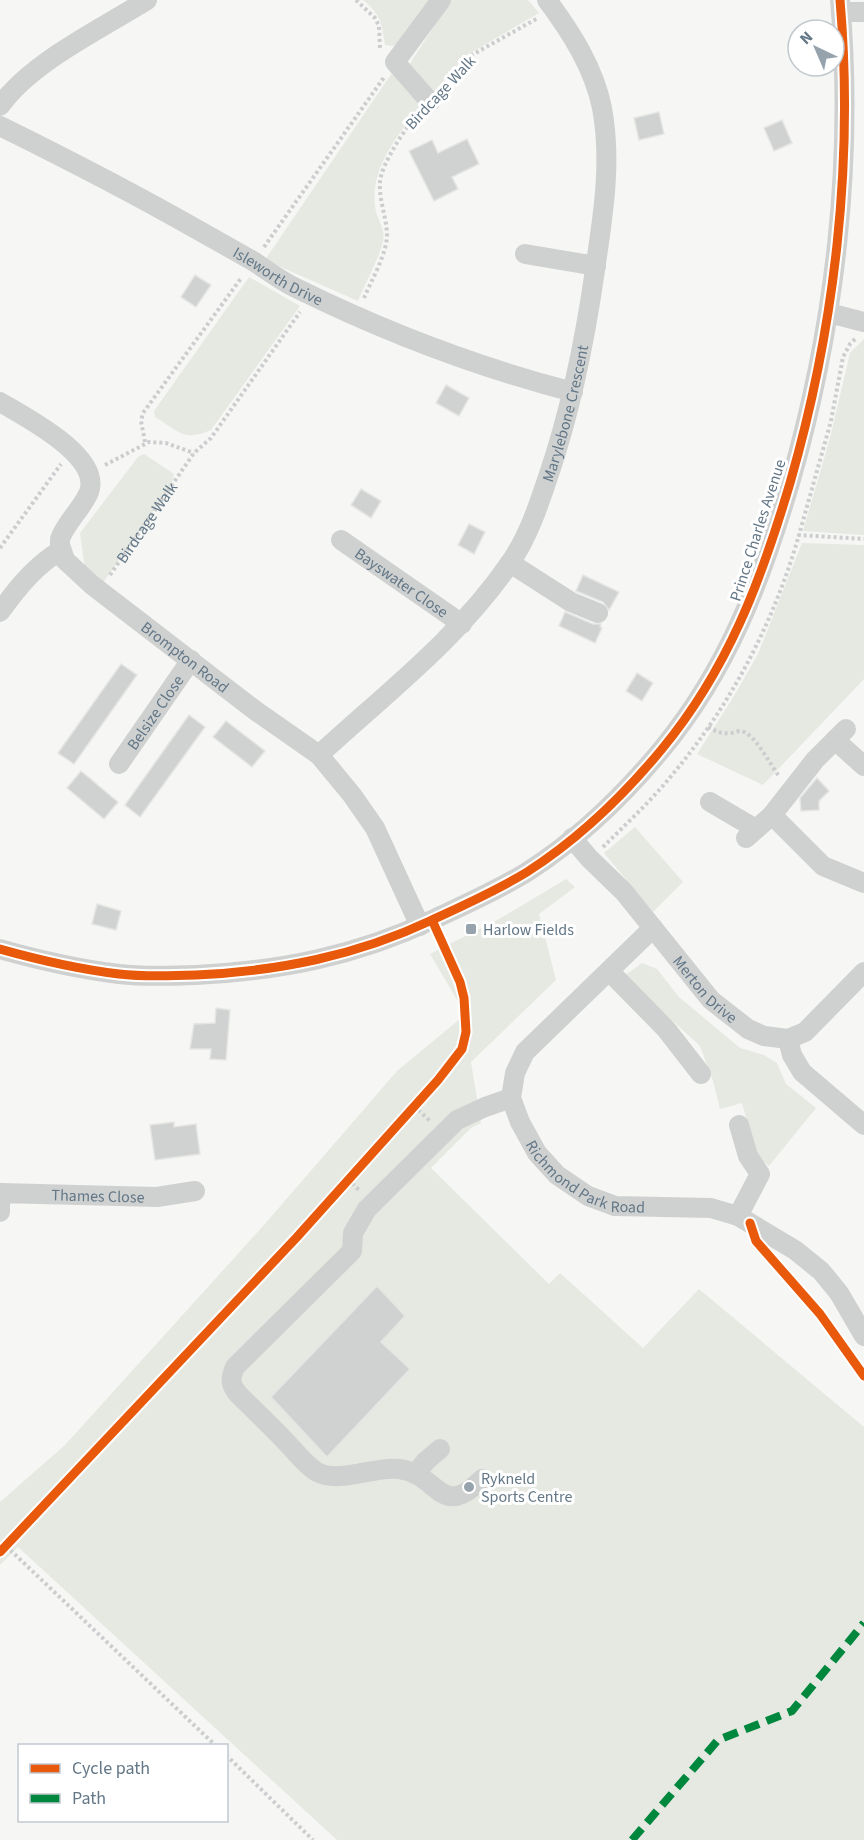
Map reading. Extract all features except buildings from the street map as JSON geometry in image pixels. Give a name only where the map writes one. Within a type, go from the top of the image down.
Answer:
[{"type":"street","points":[[0,106],[28,76],[147,0]]},
{"type":"street","points":[[430,102],[395,62],[441,0]]},
{"type":"street","name":"Marylebone Crescent","points":[[319,755],[431,656],[462,624],[510,562],[531,527],[561,440],[590,309],[603,221],[606,140],[594,80],[583,55],[550,5]]},
{"type":"street","points":[[841,6],[864,12]]},
{"type":"street","name":"Prince Charles Avenue","points":[[0,949],[123,975],[213,974],[268,969],[315,961],[358,949],[420,926],[520,876],[572,838],[602,812],[662,748],[709,682],[731,643],[754,594],[774,538],[814,389],[829,313],[840,223],[843,168],[841,6]]},
{"type":"street","name":"Isleworth Drive","points":[[0,126],[75,163],[312,296],[462,359],[573,392]]},
{"type":"street","points":[[525,254],[596,266]]},
{"type":"street","points":[[829,313],[860,329]]},
{"type":"street","points":[[0,402],[72,449],[80,458],[91,480],[88,492],[62,534],[61,549],[43,561],[25,579],[0,612]]},
{"type":"street","name":"Bayswater Close","points":[[340,540],[462,624]]},
{"type":"street","name":"Brompton Road","points":[[61,549],[69,564],[99,590],[256,711],[319,755],[352,795],[375,828],[420,926]]},
{"type":"street","points":[[510,562],[571,602],[598,613]]},
{"type":"street","name":"Belsize Close","points":[[118,764],[191,660]]},
{"type":"street","points":[[710,802],[751,834],[772,815],[840,734],[864,766]]},
{"type":"street","points":[[772,815],[823,866],[864,883]]},
{"type":"street","name":"Merton Drive","points":[[572,838],[624,892],[711,1000],[748,1029],[764,1036],[788,1039]]},
{"type":"street","points":[[482,1479],[471,1490],[460,1496],[448,1496],[416,1473],[399,1469],[333,1476],[318,1473],[305,1463],[238,1394],[232,1386],[231,1378],[235,1367],[352,1251],[353,1233],[367,1209],[457,1120],[511,1098],[515,1072],[525,1052],[653,928]]},
{"type":"street","points":[[610,972],[666,1029],[701,1074]]},
{"type":"street","points":[[864,972],[805,1032],[788,1039],[792,1055],[802,1072],[864,1125]]},
{"type":"street","name":"Richmond Park Road","points":[[511,1098],[520,1122],[537,1153],[557,1175],[588,1197],[615,1206],[711,1208],[738,1216],[795,1250],[821,1271],[839,1293],[864,1336]]},
{"type":"street","points":[[738,1216],[760,1174],[748,1156],[739,1125]]},
{"type":"street","name":"Thames Close","points":[[0,1193],[157,1197],[195,1191]]},
{"type":"street","points":[[0,1193],[0,1212]]},
{"type":"street","points":[[416,1473],[440,1449]]},
{"type":"path","points":[[145,442],[142,430],[143,413],[254,262],[395,62],[379,48],[379,26],[375,18],[356,0]]},
{"type":"path","points":[[860,329],[843,357],[831,421],[799,535],[864,539]]},
{"type":"path","points":[[88,473],[145,442],[166,443],[194,453]]},
{"type":"path","points":[[0,548],[72,449]]},
{"type":"path","points":[[708,727],[720,733],[741,730],[750,735],[758,743],[769,764],[796,784]]},
{"type":"path","points":[[407,1114],[422,1097]]},
{"type":"path","points":[[341,1187],[356,1171]]},
{"type":"path","points":[[14,1538],[3,1549],[21,1558],[214,1744]]},
{"type":"path","points":[[228,1757],[314,1840]]},
{"type":"shaded area","points":[[363,0],[430,0],[402,42],[393,46],[385,45],[380,20],[374,10]]},
{"type":"shaded area","points":[[451,0],[528,0],[539,13],[467,55],[433,93],[409,65]]},
{"type":"shaded area","points":[[394,70],[424,103],[389,150],[377,177],[375,206],[384,237],[358,301],[265,260]]},
{"type":"shaded area","points":[[249,277],[300,306],[211,430],[194,435],[182,433],[155,417],[154,411]]},
{"type":"shaded area","points":[[864,339],[864,535],[803,531],[830,438],[850,353]]},
{"type":"shaded area","points":[[144,454],[174,474],[171,486],[102,584],[85,569],[80,533],[138,457]]},
{"type":"shaded area","points":[[802,543],[864,545],[864,679],[763,785],[697,754],[758,654]]},
{"type":"shaded area","points":[[635,827],[683,882],[653,912],[604,853]]},
{"type":"shaded area","name":"Rykneld Sports Centre","points":[[566,879],[575,887],[539,914],[556,980],[471,1062],[481,1123],[471,1128],[431,1168],[549,1284],[560,1273],[643,1348],[699,1289],[864,1427],[864,1840],[337,1840],[18,1547],[0,1565],[0,1502],[65,1445],[264,1225],[397,1071],[461,1018],[459,1003],[430,954],[499,919]]},
{"type":"shaded area","points":[[642,963],[657,969],[679,997],[740,1048],[764,1055],[777,1063],[786,1084],[816,1108],[769,1166],[757,1157],[742,1103],[720,1109],[713,1081],[700,1046],[624,976]]},
{"type":"marked path","points":[[632,1840],[718,1740],[792,1711],[864,1623]]},
{"type":"cycle path","points":[[0,949],[89,970],[157,976],[257,970],[317,960],[346,952],[403,933],[492,892],[527,872],[582,831],[616,800],[647,766],[685,719],[706,687],[740,623],[779,519],[806,424],[829,304],[842,183],[844,61],[840,0]]},
{"type":"cycle path","points":[[0,1552],[297,1237],[438,1080],[462,1049],[466,1032],[464,998],[460,982],[432,920]]},
{"type":"cycle path","points":[[750,1223],[756,1241],[820,1314],[864,1376]]},
{"type":"place","name":"Harlow Fields","points":[[471,929]]},
{"type":"place","name":"Rykneld Sports Centre","points":[[469,1487]]}]
